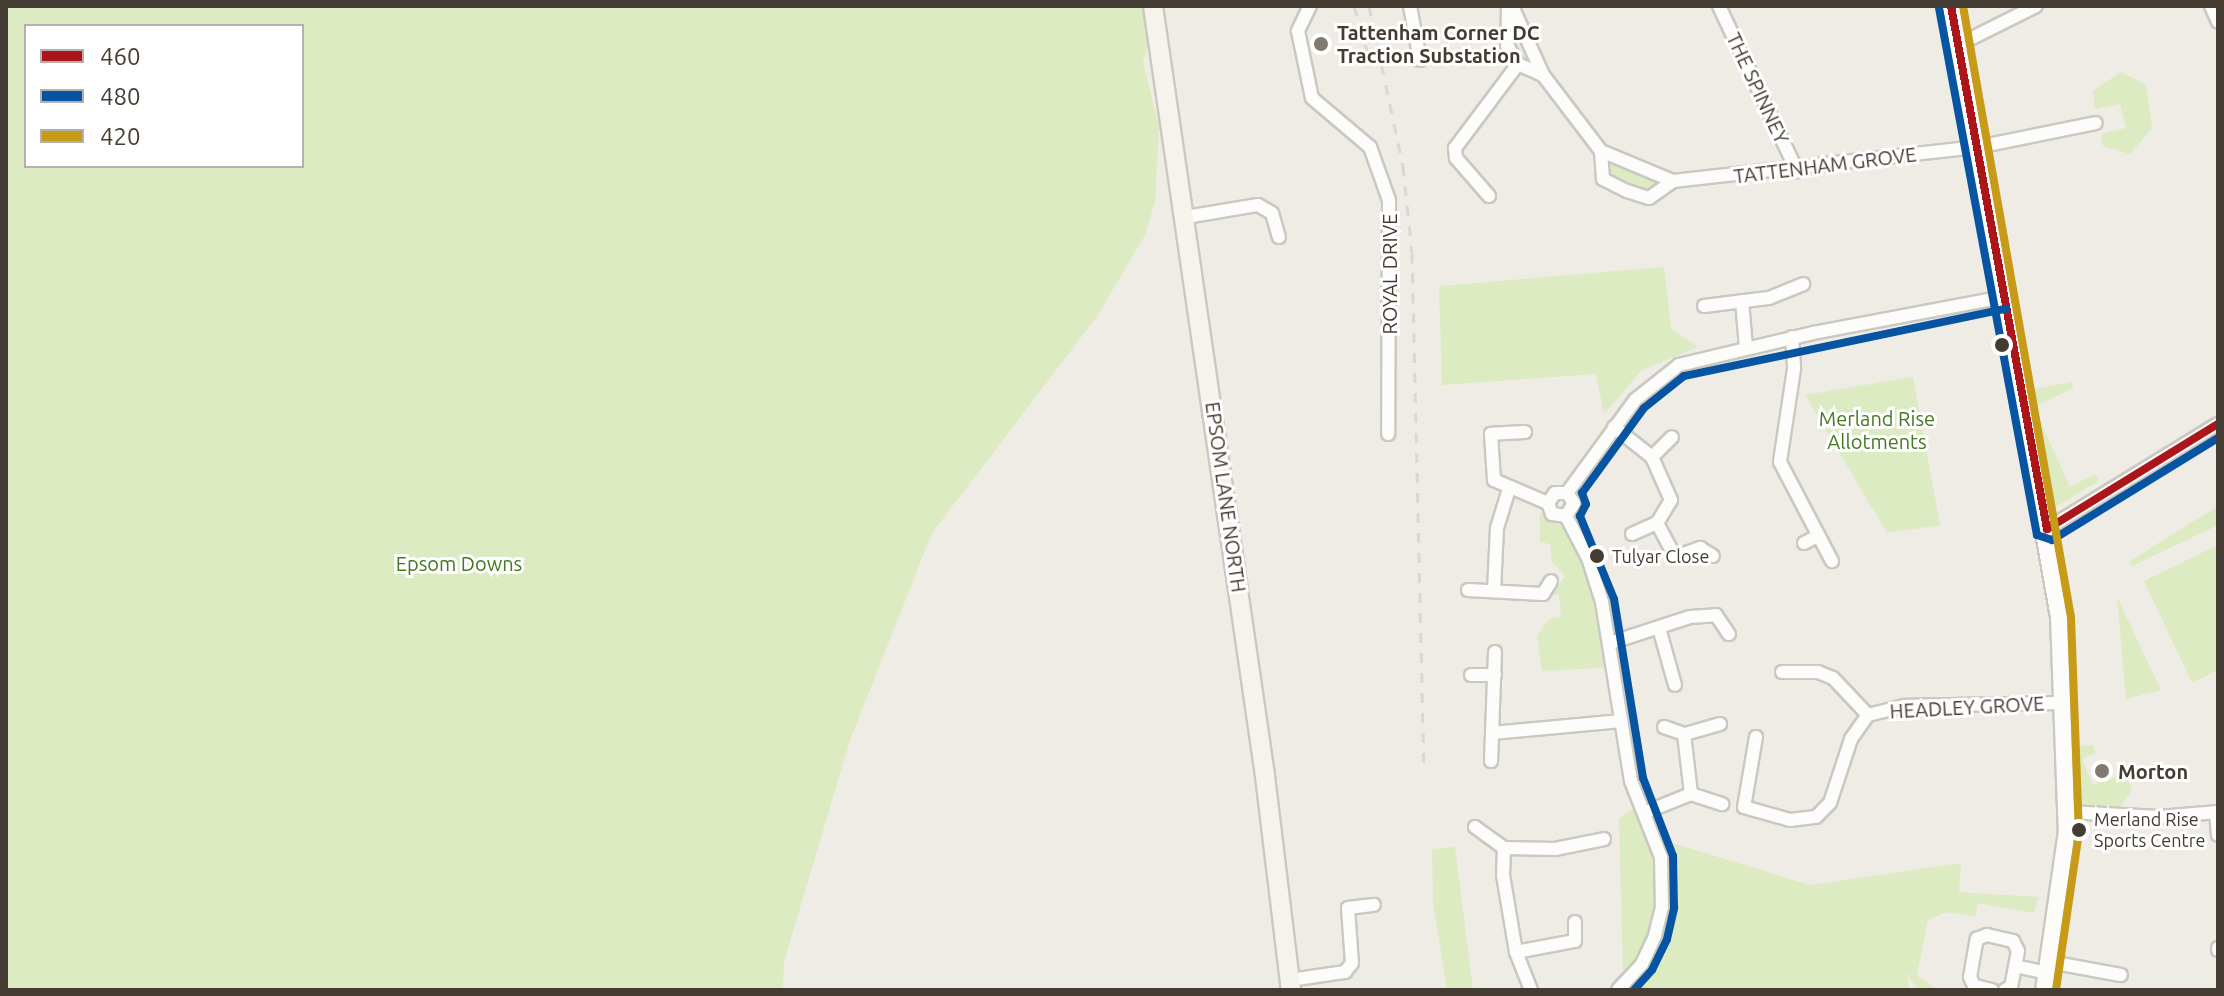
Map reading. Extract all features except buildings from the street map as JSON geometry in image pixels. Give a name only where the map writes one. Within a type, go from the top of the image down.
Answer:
[{"type":"main road","name":"EPSOM LANE NORTH","points":[[1153,6],[1186,217],[1290,985]]},
{"type":"street","name":"ROYAL DRIVE","points":[[1310,6],[1298,31],[1312,98],[1370,147],[1389,200],[1388,434]]},
{"type":"street","points":[[1410,6],[1420,60]]},
{"type":"street","name":"TATTENHAM GROVE","points":[[1510,6],[1507,45],[1518,64],[1543,75]]},
{"type":"street","name":"TATTENHAM GROVE","points":[[1510,6],[1543,75],[1601,151],[1673,181],[1797,171],[1978,147],[2096,123]]},
{"type":"street","name":"THE SPINNEY","points":[[1719,6],[1797,171]]},
{"type":"street","points":[[1951,6],[2047,529],[2065,703],[2068,812],[2047,975]]},
{"type":"street","points":[[1958,45],[2036,6]]},
{"type":"street","points":[[2211,6],[2218,22]]},
{"type":"street","points":[[1489,196],[1456,158],[1455,148],[1518,64]]},
{"type":"street","name":"TATTENHAM GROVE","points":[[1601,151],[1603,179],[1627,191],[1649,198],[1673,181]]},
{"type":"street","points":[[1186,217],[1258,205],[1272,213],[1279,237]]},
{"type":"street","points":[[1704,306],[1769,298],[1803,284]]},
{"type":"street","points":[[1567,493],[1614,427],[1656,379],[1679,365],[1792,337],[2004,297]]},
{"type":"street","points":[[1742,301],[1746,348]]},
{"type":"street","points":[[1792,337],[1794,369],[1780,462],[1832,561]]},
{"type":"street","points":[[2047,529],[2218,424]]},
{"type":"street","points":[[1614,427],[1652,457],[1671,500],[1657,523],[1632,534]]},
{"type":"street","points":[[1525,432],[1491,434],[1494,480],[1509,489],[1536,494],[1548,503],[1552,514],[1566,516]]},
{"type":"street","points":[[1652,457],[1672,437]]},
{"type":"street","points":[[1494,591],[1497,528],[1509,489]]},
{"type":"street","points":[[1548,503],[1555,493],[1567,493]]},
{"type":"street","points":[[1566,516],[1574,507],[1567,493]]},
{"type":"street","points":[[1566,516],[1588,558],[1610,643],[1631,781],[1646,812],[1661,857],[1662,907],[1642,964],[1618,990]]},
{"type":"street","points":[[1657,523],[1675,557],[1700,548],[1713,556]]},
{"type":"street","points":[[1804,543],[1818,536]]},
{"type":"street","points":[[1468,590],[1543,594],[1551,581]]},
{"type":"street","points":[[1610,643],[1690,617],[1716,615],[1729,634]]},
{"type":"street","points":[[1659,628],[1675,685]]},
{"type":"street","points":[[1491,761],[1495,652]]},
{"type":"street","points":[[1782,672],[1818,672],[1833,678],[1868,715]]},
{"type":"street","points":[[1471,675],[1495,675]]},
{"type":"street","name":"HEADLEY GROVE","points":[[1756,737],[1744,807],[1790,820],[1816,817],[1830,803],[1851,739],[1868,715],[1933,704],[2065,703]]},
{"type":"street","points":[[1492,733],[1621,721]]},
{"type":"street","points":[[1664,727],[1684,734],[1720,724]]},
{"type":"street","points":[[1684,734],[1691,794]]},
{"type":"street","points":[[1646,812],[1691,794],[1722,804]]},
{"type":"street","points":[[2068,812],[2159,817],[2217,812],[2218,835]]},
{"type":"street","points":[[1475,827],[1504,848],[1555,849],[1604,839]]},
{"type":"street","points":[[1504,848],[1503,875],[1516,952],[1531,990]]},
{"type":"street","points":[[1290,985],[1345,972],[1352,963],[1348,908],[1374,905]]},
{"type":"street","points":[[1516,952],[1575,941],[1575,922]]},
{"type":"street","points":[[1992,990],[1974,986],[1970,977],[1977,939],[1987,935],[2013,941],[2018,951],[2011,987],[2005,990]]},
{"type":"street","points":[[2015,966],[2047,975],[2121,975]]},
{"type":"green space","name":"Epsom Downs","points":[[6,6],[1145,6],[1150,38],[1143,62],[1159,127],[1155,201],[1145,235],[1098,315],[932,533],[850,740],[784,962],[783,990],[6,990]]},
{"type":"green space","points":[[2121,72],[2146,85],[2152,128],[2130,154],[2103,146],[2103,133],[2126,128],[2120,104],[2095,109],[2093,91]]},
{"type":"green space","points":[[1601,151],[1673,181],[1649,198],[1603,179]]},
{"type":"green space","points":[[1664,267],[1671,328],[1698,347],[1642,370],[1604,414],[1596,374],[1442,385],[1439,286]]},
{"type":"green space","name":"Merland Rise Allotments","points":[[1913,377],[1940,525],[1887,533],[1805,395]]},
{"type":"green space","points":[[2072,382],[2073,388],[2034,407],[2070,487],[2095,474],[2099,481],[2052,509],[2030,390]]},
{"type":"green space","points":[[2218,506],[2218,525],[2132,566],[2130,561]]},
{"type":"green space","points":[[1540,513],[1578,537],[1614,667],[1542,671],[1537,636],[1549,619],[1561,617],[1559,595],[1553,594],[1565,576],[1552,562],[1550,544],[1540,542]]},
{"type":"green space","points":[[2218,545],[2218,670],[2192,683],[2144,581]]},
{"type":"green space","points":[[2117,597],[2161,690],[2126,699]]},
{"type":"green space","points":[[2093,745],[2095,753],[2082,759],[2093,785],[2126,773],[2132,790],[2114,815],[2068,812],[2066,747]]},
{"type":"green space","points":[[1633,809],[1654,851],[1655,908],[1639,958],[1623,970],[1619,819]]},
{"type":"green space","points":[[1672,843],[1810,885],[1961,863],[1959,892],[2038,897],[2034,913],[1978,903],[1975,917],[1946,912],[1928,920],[1917,975],[1937,990],[1918,990],[1906,972],[1910,990],[1631,990],[1656,964],[1670,931],[1677,869]]},
{"type":"green space","points":[[1455,847],[1473,990],[1447,990],[1433,902],[1432,849]]},
{"type":"railway","points":[[1354,6],[1369,57]]},
{"type":"railway","points":[[1369,6],[1403,166],[1412,253],[1424,772]]},
{"type":"transit line","name":"460","points":[[1951,6],[2047,529]]},
{"type":"transit line","name":"420","points":[[1963,6],[2071,617],[2079,832],[2056,990]]},
{"type":"transit line","name":"480","points":[[1939,8],[2037,535],[2052,540],[2218,438]]},
{"type":"transit line","name":"480","points":[[1634,990],[1652,970],[1667,939],[1674,908],[1673,856],[1643,778],[1614,599],[1580,516],[1586,504],[1582,493],[1644,408],[1684,376],[2006,309]]},
{"type":"transit line","name":"460","points":[[2047,529],[2218,424]]},
{"type":"place","name":"Tattenham Corner DC Traction Substation","points":[[1321,44]]},
{"type":"place","name":"Tulyar Close","points":[[1597,556]]},
{"type":"place","name":"Morton","points":[[2102,771]]},
{"type":"place","name":"Merland Rise Sports Centre","points":[[2079,830]]}]
